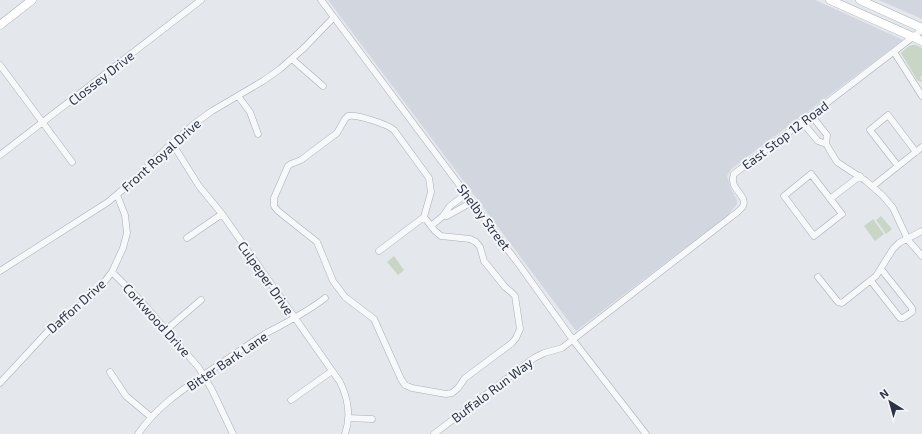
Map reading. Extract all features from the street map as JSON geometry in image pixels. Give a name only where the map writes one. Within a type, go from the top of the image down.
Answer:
[{"type":"main road","points":[[0,25],[32,0]]},
{"type":"main road","points":[[830,0],[922,41]]},
{"type":"main road","points":[[860,0],[922,29]]},
{"type":"street","name":"Clossey Drive","points":[[0,155],[201,0]]},
{"type":"street","name":"Shelby Street","points":[[321,0],[573,340],[646,434]]},
{"type":"street","name":"Front Royal Drive","points":[[0,271],[95,212],[140,175],[172,143],[203,118],[263,81],[292,58],[334,17]]},
{"type":"street","name":"East Stop 12 Road","points":[[573,340],[743,207],[744,202],[742,197],[732,182],[734,174],[922,29]]},
{"type":"street","points":[[894,52],[919,85],[922,96]]},
{"type":"street","points":[[292,58],[323,86]]},
{"type":"street","points":[[0,65],[72,162]]},
{"type":"street","points":[[238,96],[250,112],[258,134]]},
{"type":"street","points":[[811,115],[827,135],[826,144],[835,160],[860,176],[880,192],[891,206],[907,238],[922,256]]},
{"type":"street","points":[[898,166],[870,130],[888,115],[916,152]]},
{"type":"street","points":[[379,251],[424,217],[431,192],[431,185],[428,176],[394,130],[390,127],[377,123],[348,116],[337,133],[301,160],[289,165],[286,168],[274,198],[274,206],[278,211],[317,242],[333,281],[346,297],[374,319],[401,380],[405,385],[412,388],[446,394],[454,392],[465,378],[512,343],[520,329],[514,295],[505,287],[484,261],[478,243],[470,239],[441,236],[430,226],[424,217]]},
{"type":"street","points":[[802,122],[818,141],[826,144]]},
{"type":"street","name":"Culpeper Drive","points":[[172,143],[199,186],[222,214],[340,382],[348,407],[348,418],[345,434]]},
{"type":"street","points":[[873,186],[922,147]]},
{"type":"street","points":[[811,174],[830,199],[842,214],[814,236],[784,196],[811,174]]},
{"type":"street","points":[[830,199],[860,176]]},
{"type":"street","points":[[430,226],[443,216],[450,206],[466,194]]},
{"type":"street","name":"Daffon Drive","points":[[0,383],[51,328],[93,295],[112,272],[123,248],[127,233],[125,215],[117,195]]},
{"type":"street","points":[[443,216],[447,216],[472,202]]},
{"type":"street","points":[[188,238],[222,214]]},
{"type":"street","points":[[818,277],[838,302],[841,303],[871,281],[881,269],[892,249],[907,238],[922,231]]},
{"type":"street","points":[[871,281],[900,318],[903,318],[912,312],[912,308],[881,269]]},
{"type":"street","name":"Corkwood Drive","points":[[112,272],[135,294],[194,362],[204,376],[233,434]]},
{"type":"street","name":"Bitter Bark Lane","points":[[138,434],[151,417],[166,402],[248,344],[295,318],[325,298]]},
{"type":"street","points":[[166,330],[201,300]]},
{"type":"street","name":"Buffalo Run Way","points":[[434,434],[534,358],[544,353],[562,348],[573,340]]},
{"type":"street","points":[[291,400],[332,371]]},
{"type":"street","points":[[110,372],[126,396],[151,417]]},
{"type":"street","points":[[348,418],[372,419]]},
{"type":"shaded area","points":[[328,0],[815,0],[903,40],[731,169],[727,176],[731,189],[737,200],[737,204],[728,215],[576,331]]},
{"type":"shaded area","points":[[879,0],[922,0],[922,19]]},
{"type":"green space","points":[[913,45],[922,48],[921,82],[917,80],[901,53],[909,46]]},
{"type":"green space","points":[[881,216],[892,229],[886,234],[876,220]]},
{"type":"green space","points":[[873,219],[884,234],[875,241],[864,226]]},
{"type":"green space","points":[[394,256],[404,270],[398,275],[387,262]]}]
